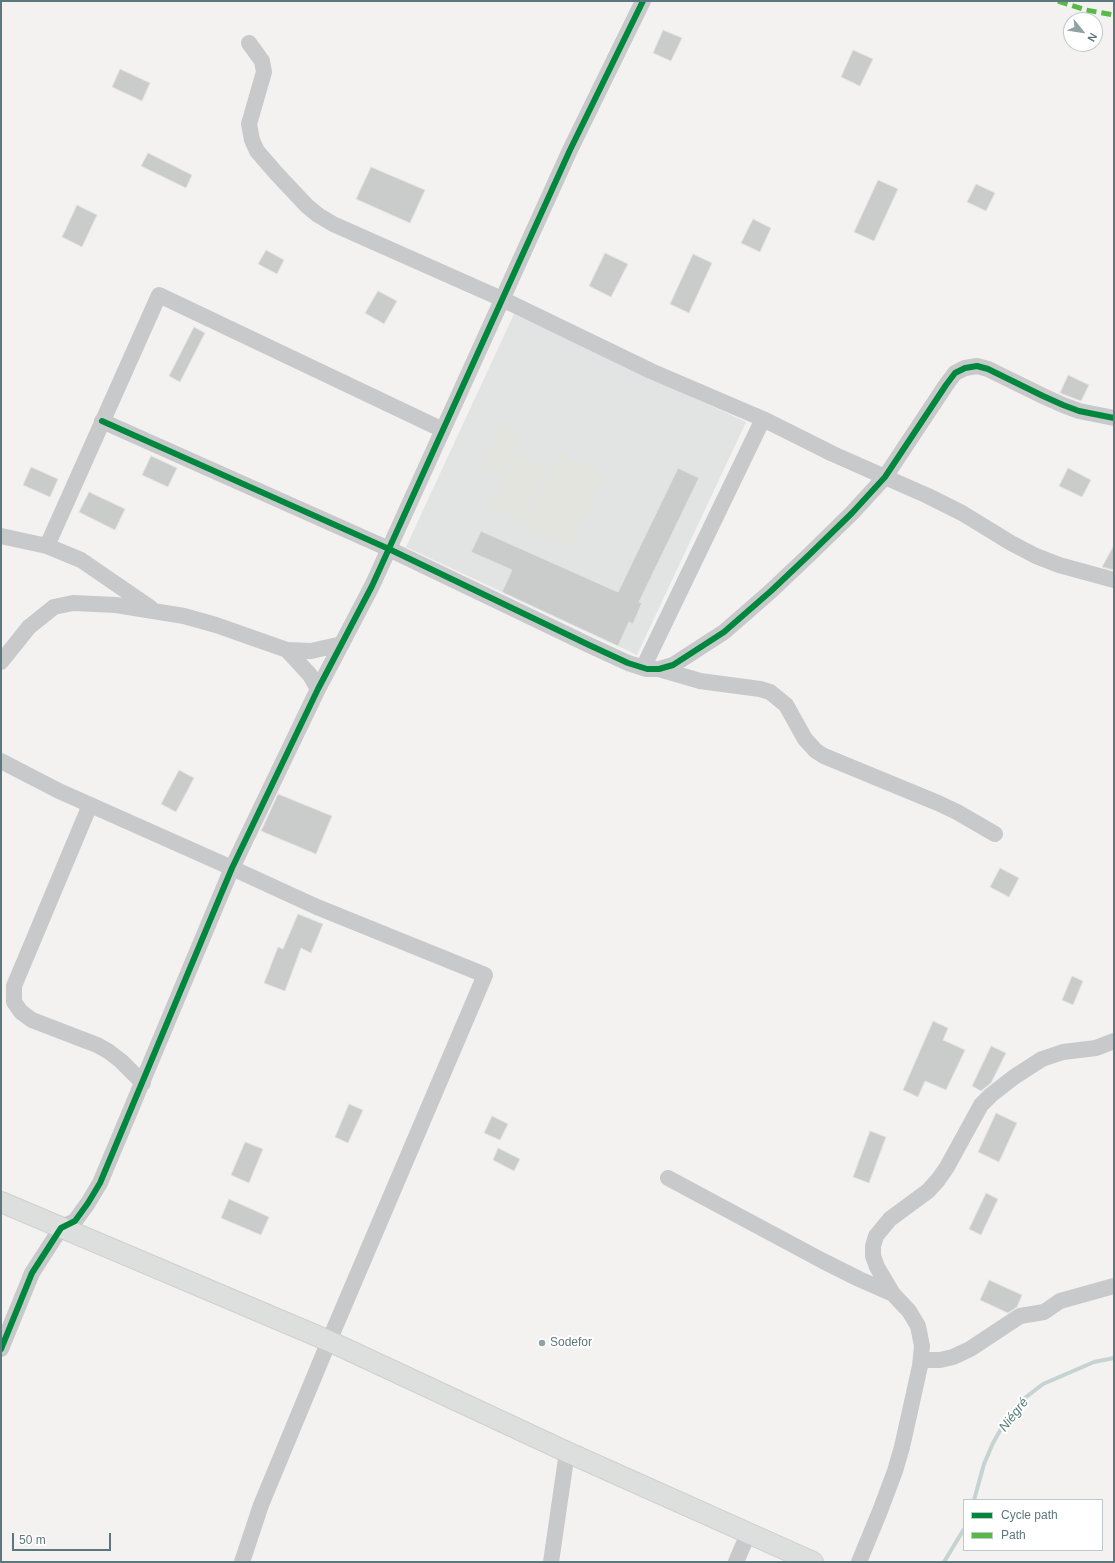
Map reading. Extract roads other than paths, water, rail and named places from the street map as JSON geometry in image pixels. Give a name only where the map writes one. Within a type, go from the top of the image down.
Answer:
[{"type":"main road","points":[[1,1202],[329,1341],[567,1452],[813,1562]]},
{"type":"street","points":[[1,1349],[32,1273],[61,1228],[75,1222],[100,1183],[232,868],[318,689],[389,549],[574,143],[643,1]]},
{"type":"street","points":[[249,42],[262,61],[264,72],[250,124],[252,140],[257,151],[307,206],[333,224],[502,299],[651,371],[763,419],[833,454],[962,513],[1011,543],[1036,556],[1059,565],[1114,580]]},
{"type":"street","points":[[47,546],[159,295],[443,430]]},
{"type":"street","points":[[651,668],[673,666],[724,632],[771,591],[815,549],[852,513],[885,477],[955,373],[965,368],[977,366],[988,369],[1063,405],[1079,411],[1114,418]]},
{"type":"street","points":[[651,668],[763,419]]},
{"type":"street","points":[[102,421],[389,549],[628,663],[700,681],[760,689],[770,692],[786,705],[805,739],[816,751],[824,756],[938,803],[995,834]]},
{"type":"street","points":[[1,536],[47,546],[81,560],[154,610]]},
{"type":"street","points":[[1,662],[28,627],[54,607],[73,603],[89,603],[154,610],[184,616],[216,625],[287,650],[311,651],[342,644]]},
{"type":"street","points":[[287,650],[310,675],[318,689]]},
{"type":"street","points":[[1,761],[59,791],[317,907],[485,975],[329,1341],[261,1506],[242,1562]]},
{"type":"street","points":[[90,805],[14,986],[14,1002],[21,1012],[32,1020],[97,1044],[121,1061],[143,1083]]},
{"type":"street","points":[[859,1562],[895,1471],[921,1360],[922,1346],[918,1326],[909,1311],[894,1294],[877,1267],[873,1256],[873,1246],[876,1236],[890,1219],[928,1191],[938,1180],[948,1167],[981,1105],[990,1095],[1042,1059],[1063,1052],[1096,1048],[1114,1041]]},
{"type":"street","points":[[668,1178],[823,1261],[894,1294]]},
{"type":"street","points":[[921,1360],[940,1360],[953,1357],[970,1350],[1020,1316],[1044,1312],[1060,1301],[1114,1286]]},
{"type":"street","points":[[551,1562],[567,1452]]},
{"type":"street","points":[[736,1562],[748,1534]]},
{"type":"waterway","name":"Niégré","points":[[974,1499],[984,1464],[993,1443],[1006,1420],[1021,1401],[1043,1384],[1094,1362],[1114,1358]]},
{"type":"waterway","name":"Niégré","points":[[944,1562],[963,1531]]},
{"type":"place","name":"Sodefor","points":[[542,1343]]}]
